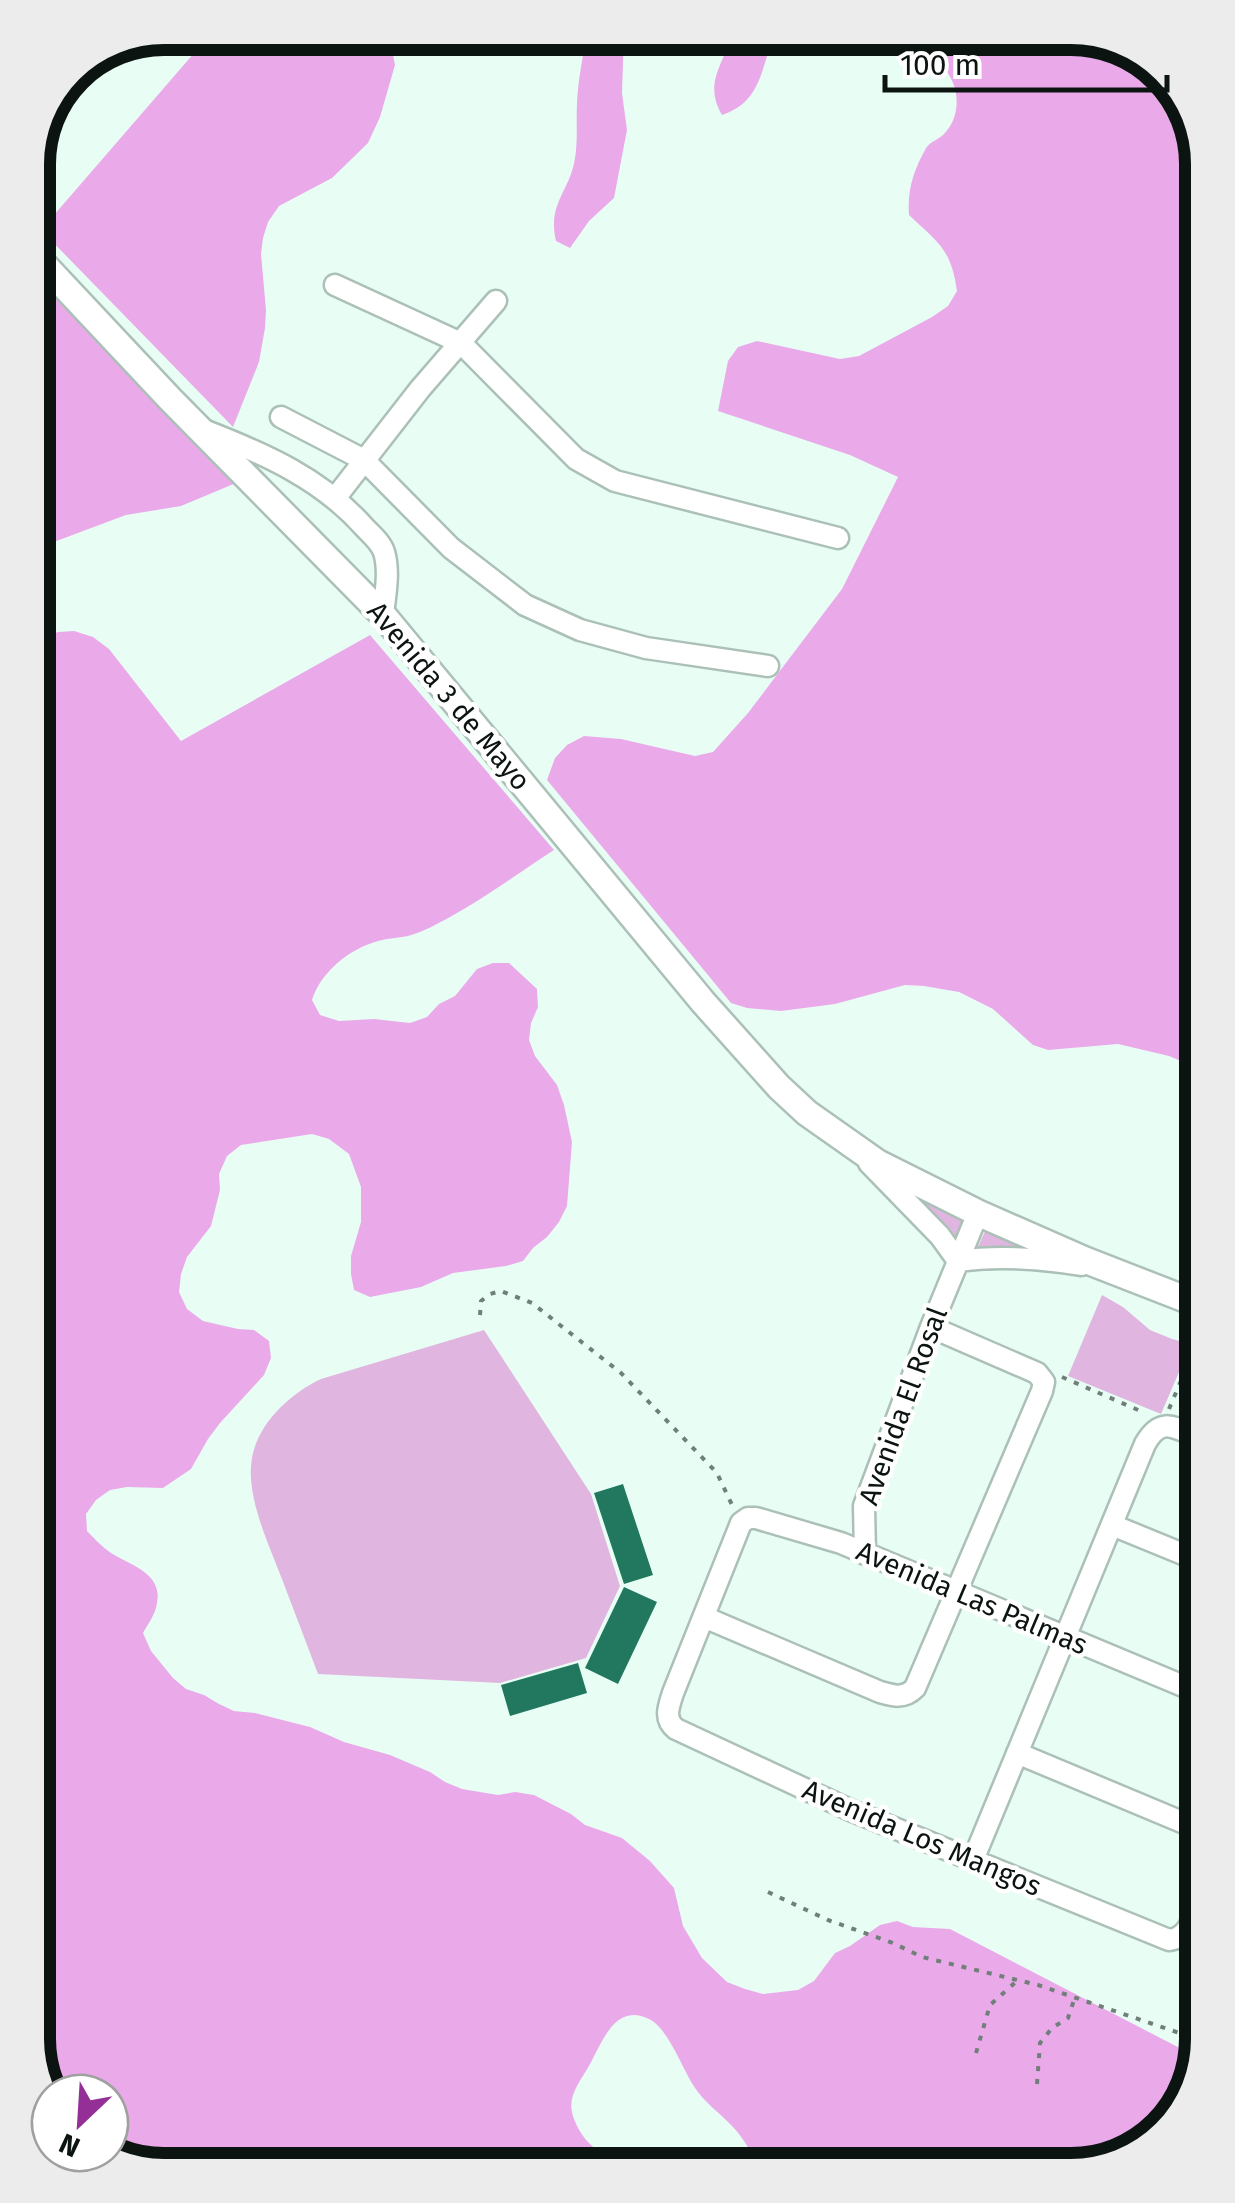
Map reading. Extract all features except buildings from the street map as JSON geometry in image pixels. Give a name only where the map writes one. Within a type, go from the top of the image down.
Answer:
[{"type":"street","name":"Avenida 3 de Mayo","points":[[50,272],[383,615],[703,1002],[807,1113],[878,1163],[978,1213],[1185,1299]]},
{"type":"street","points":[[335,285],[460,342],[576,459],[615,481],[838,538]]},
{"type":"street","points":[[336,497],[496,300]]},
{"type":"street","points":[[282,417],[364,460],[451,548],[525,604],[580,630],[646,648],[768,666]]},
{"type":"street","points":[[199,429],[255,450],[336,497],[383,548],[383,615]]},
{"type":"street","points":[[854,1147],[940,1236],[958,1261],[1021,1256],[1109,1269]]},
{"type":"street","name":"Avenida El Rosal","points":[[865,1554],[864,1506],[978,1213]]},
{"type":"street","points":[[741,1524],[704,1617],[880,1692],[908,1695],[915,1688],[1044,1382],[1037,1373],[931,1327]]},
{"type":"street","points":[[973,1860],[1146,1444],[1153,1430],[1162,1426],[1185,1432]]},
{"type":"street","name":"Avenida Las Palmas","points":[[741,1524],[756,1518],[842,1544],[1185,1687]]},
{"type":"street","points":[[1112,1525],[1185,1554]]},
{"type":"street","name":"Avenida Los Mangos","points":[[704,1617],[668,1708],[670,1724],[850,1810],[1169,1940],[1179,1939],[1185,1933]]},
{"type":"street","points":[[1017,1753],[1185,1823]]},
{"type":"path","points":[[480,1315],[481,1301],[490,1294],[514,1294],[532,1303],[621,1373],[717,1474],[741,1524]]},
{"type":"path","points":[[1044,1382],[1058,1376],[1152,1416],[1162,1426],[1185,1370]]},
{"type":"path","points":[[768,1892],[922,1957],[1018,1980],[1185,2035]]},
{"type":"path","points":[[976,2053],[990,2004],[1018,1980]]},
{"type":"path","points":[[1037,2084],[1040,2043],[1052,2028],[1068,2018],[1075,1997]]},
{"type":"path","points":[[1164,2104],[1177,2079]]},
{"type":"shaded area","points":[[392,50],[395,65],[368,143],[332,178],[279,206],[268,222],[261,254],[265,328],[259,362],[233,427],[50,239],[50,220],[195,52]]},
{"type":"shaded area","points":[[584,50],[623,50],[622,93],[627,130],[614,198],[589,221],[570,248],[556,241],[554,217],[575,158]]},
{"type":"shaded area","points":[[726,50],[769,50],[753,92],[722,115],[714,93]]},
{"type":"shaded area","points":[[931,50],[1079,50],[1108,56],[1135,69],[1157,89],[1173,113],[1183,141],[1185,1063],[1118,1044],[1048,1050],[1033,1045],[993,1009],[959,992],[924,986],[905,985],[835,1004],[781,1011],[731,1003],[547,780],[555,758],[567,745],[584,736],[621,739],[695,756],[713,752],[748,713],[842,589],[898,477],[850,455],[718,411],[728,361],[738,347],[757,341],[840,359],[859,356],[948,306],[957,291],[947,255],[909,215],[910,188],[918,164],[928,146],[942,136],[954,117],[955,90]]},
{"type":"shaded area","points":[[50,288],[236,483],[181,506],[126,515],[50,543]]},
{"type":"shaded area","points":[[74,631],[93,637],[109,649],[181,741],[370,635],[554,850],[435,925],[367,945],[347,956],[329,971],[312,1000],[320,1015],[339,1021],[410,1023],[427,1017],[439,1004],[455,996],[477,969],[509,963],[537,989],[538,1007],[529,1040],[535,1056],[557,1085],[572,1142],[567,1206],[559,1222],[523,1261],[453,1273],[421,1287],[370,1297],[354,1290],[351,1274],[351,1256],[361,1222],[361,1187],[349,1154],[329,1139],[312,1134],[241,1145],[227,1156],[219,1174],[220,1190],[211,1226],[187,1257],[179,1292],[187,1309],[203,1321],[254,1330],[269,1341],[271,1358],[264,1375],[220,1423],[191,1469],[163,1488],[110,1490],[86,1514],[87,1531],[92,1537],[143,1571],[155,1584],[156,1607],[143,1633],[151,1651],[186,1689],[234,1711],[310,1727],[390,1755],[462,1789],[534,1795],[585,1825],[622,1838],[674,1888],[683,1926],[702,1958],[727,1982],[745,1989],[763,1994],[798,1990],[814,1981],[835,1953],[880,1925],[897,1921],[913,1927],[950,1929],[1184,2050],[1170,2096],[1135,2134],[1108,2147],[1072,2153],[751,2153],[736,2130],[695,2088],[663,2031],[637,2015],[627,2016],[611,2027],[571,2105],[579,2130],[604,2153],[141,2151],[130,2148],[130,2073],[55,2073],[50,2040],[50,635]]},
{"type":"shaded area","points":[[905,1190],[965,1219],[956,1241]]},
{"type":"shaded area","points":[[987,1227],[1032,1247],[976,1251]]},
{"type":"shaded area","points":[[1102,1295],[1150,1330],[1185,1342],[1185,1358],[1161,1414],[1068,1376]]},
{"type":"shaded area","points":[[484,1330],[591,1494],[620,1586],[586,1658],[500,1683],[318,1674],[255,1504],[251,1472],[255,1445],[269,1421],[288,1401],[321,1379]]}]
